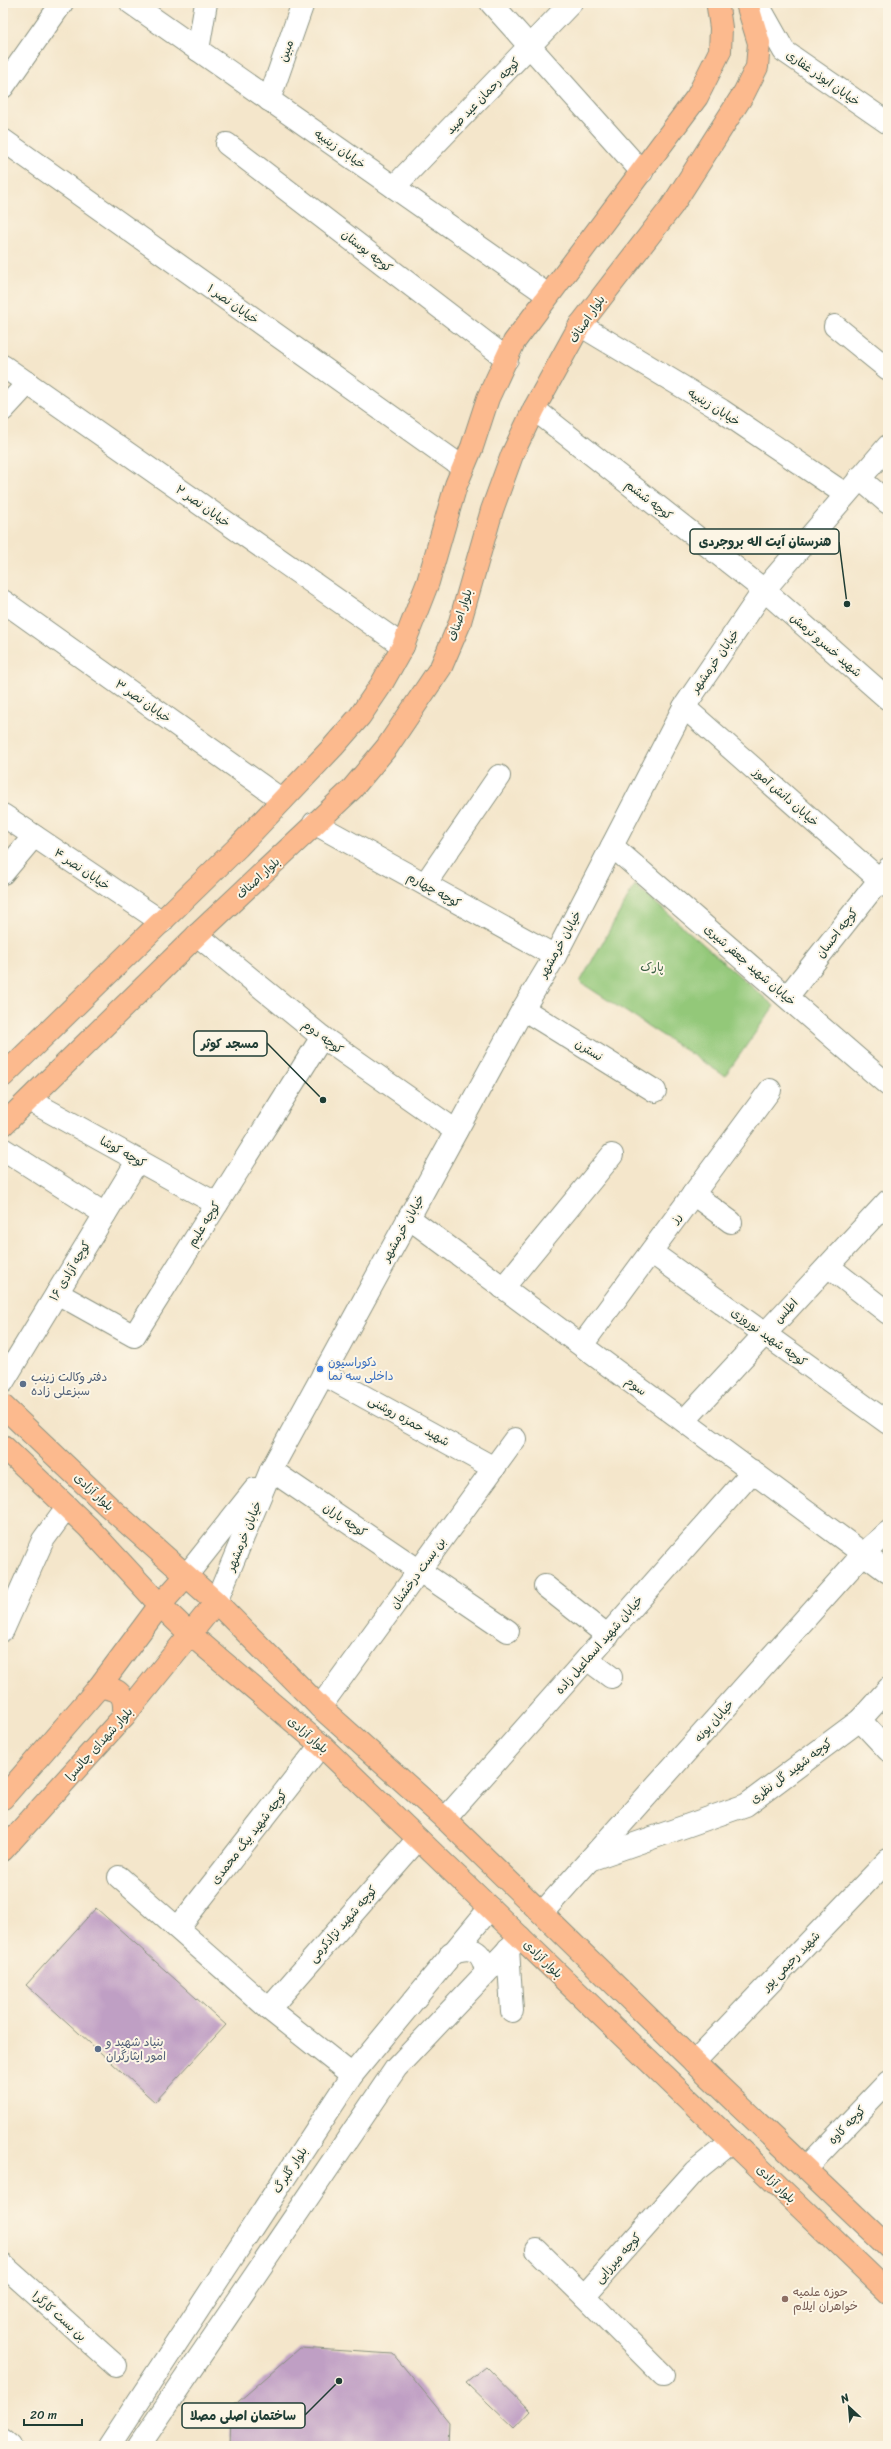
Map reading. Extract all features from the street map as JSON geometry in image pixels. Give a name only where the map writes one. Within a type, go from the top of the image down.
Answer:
[{"type":"main road","points":[[3,1076],[162,922],[282,800],[360,716],[403,646],[428,582],[462,467],[472,447],[488,398],[514,342],[697,97],[720,51],[721,28],[715,5],[738,10],[752,4]]},
{"type":"main road","name":"بلوار اصناف","points":[[3,1125],[196,935],[314,823],[352,790],[387,747],[441,667],[459,624],[492,510],[512,455],[534,409],[580,325],[672,206],[744,93],[757,66],[759,43],[752,4]]},
{"type":"main road","name":"بلوار آزادی","points":[[3,1406],[108,1506],[216,1602]]},
{"type":"main road","points":[[3,1446],[88,1527],[160,1605]]},
{"type":"main road","points":[[88,1527],[99,1524],[106,1517],[108,1506]]},
{"type":"main road","points":[[3,1798],[99,1687],[160,1605],[186,1576]]},
{"type":"main road","points":[[216,1602],[299,1683],[320,1706],[445,1819],[694,2062],[888,2247]]},
{"type":"main road","name":"بلوار شهدای چالسرا","points":[[3,1850],[124,1716],[216,1602]]},
{"type":"main road","name":"بلوار آزادی","points":[[160,1605],[190,1634],[321,1745],[490,1908],[514,1943],[732,2141],[888,2292]]},
{"type":"main road","points":[[277,1709],[275,1698],[279,1688],[289,1681],[299,1683]]},
{"type":"main road","points":[[99,1687],[113,1688],[121,1694],[125,1702],[124,1716]]},
{"type":"street","points":[[3,87],[62,3]]},
{"type":"street","name":"خیابان زینبیه","points":[[131,3],[548,295]]},
{"type":"street","points":[[198,50],[206,3]]},
{"type":"street","name":"مبین","points":[[269,100],[303,3]]},
{"type":"street","points":[[491,3],[642,172]]},
{"type":"street","name":"کوچه رحمان عید صید","points":[[394,187],[571,3]]},
{"type":"street","name":"خیابان ابوذر غفاری","points":[[752,4],[784,51],[888,123]]},
{"type":"street","name":"خیابان نصر ۱","points":[[3,140],[462,467]]},
{"type":"street","name":"کوچه بوستان","points":[[227,144],[506,359]]},
{"type":"street","name":"خیابان زینبیه","points":[[580,325],[721,410],[845,494]]},
{"type":"street","points":[[836,326],[888,369]]},
{"type":"street","name":"خیابان نصر ۲","points":[[3,366],[403,646]]},
{"type":"street","points":[[3,410],[28,383]]},
{"type":"street","name":"کوچه ششم","points":[[534,409],[764,590]]},
{"type":"street","name":"خیابان خرمشهر","points":[[216,1602],[271,1470],[523,1009],[555,956],[684,706],[764,590],[845,494],[888,446]]},
{"type":"street","points":[[859,478],[888,503]]},
{"type":"street","name":"شهید خسرو ترمش","points":[[764,590],[888,699]]},
{"type":"street","name":"خیابان نصر ۳","points":[[3,601],[282,800]]},
{"type":"street","name":"خیابان دانش آموز","points":[[684,706],[885,879]]},
{"type":"street","points":[[425,884],[499,776]]},
{"type":"street","name":"خیابان نصر ۴","points":[[3,815],[162,922]]},
{"type":"street","name":"کوچه چهارم","points":[[314,823],[555,956]]},
{"type":"street","points":[[3,873],[34,836]]},
{"type":"street","name":"خیابان شهید جعفر شیری","points":[[612,846],[888,1084]]},
{"type":"street","name":"کوچه احسان","points":[[787,997],[885,879]]},
{"type":"street","name":"کوچه دوم","points":[[196,935],[322,1037],[456,1131]]},
{"type":"street","name":"نسترن","points":[[523,1009],[656,1091]]},
{"type":"street","name":"کوچه علیم","points":[[57,1293],[134,1336],[322,1037]]},
{"type":"street","name":"رز","points":[[582,1345],[770,1090]]},
{"type":"street","name":"کوچه کوشا","points":[[29,1100],[217,1204]]},
{"type":"street","points":[[3,1149],[105,1214]]},
{"type":"street","points":[[503,1288],[612,1155]]},
{"type":"street","name":"کوچه آزادی ۱۶","points":[[3,1382],[138,1160]]},
{"type":"street","points":[[693,1194],[731,1222]]},
{"type":"street","name":"اطلس","points":[[684,1421],[888,1201]]},
{"type":"street","name":"سوم","points":[[409,1218],[864,1553]]},
{"type":"street","name":"کوچه شهید نوروزی","points":[[650,1252],[888,1423]]},
{"type":"street","points":[[828,1266],[888,1313]]},
{"type":"street","name":"شهید حمزه روشنی","points":[[323,1374],[494,1468]]},
{"type":"street","name":"بن بست درخشنان","points":[[320,1706],[516,1439]]},
{"type":"street","name":"خیابان خرمشهر","points":[[186,1576],[271,1470]]},
{"type":"street","name":"کوچه باران","points":[[271,1470],[508,1631]]},
{"type":"street","name":"خیابان شهید اسماعیل زاده","points":[[445,1819],[753,1471]]},
{"type":"street","points":[[3,1630],[43,1540],[67,1507]]},
{"type":"street","name":"خیابان پونه","points":[[542,1913],[864,1553],[888,1532]]},
{"type":"street","points":[[864,1553],[888,1572]]},
{"type":"street","points":[[545,1586],[608,1636]]},
{"type":"street","points":[[588,1659],[611,1677]]},
{"type":"street","name":"کوچه شهید گل نظری","points":[[589,1860],[746,1805],[860,1720],[888,1689]]},
{"type":"street","points":[[860,1720],[888,1750]]},
{"type":"street","name":"کوچه شهید بیگ محمدی","points":[[178,1928],[321,1745]]},
{"type":"street","name":"کوچه شهید نژادکرمی","points":[[269,2009],[418,1839]]},
{"type":"street","name":"شهید رحیمی پور","points":[[694,2062],[888,1860]]},
{"type":"street","points":[[119,1877],[269,2009],[352,2075]]},
{"type":"street","name":"بلوار گلبرگ","points":[[109,2446],[352,2075],[451,1953],[490,1908]]},
{"type":"street","points":[[139,2446],[396,2068],[514,1943]]},
{"type":"street","points":[[512,2011],[514,1943]]},
{"type":"street","points":[[451,1953],[464,1948],[474,1951],[481,1956],[486,1972]]},
{"type":"street","name":"کوچه کاوه","points":[[806,2168],[888,2082]]},
{"type":"street","name":"کوچه میرزایی","points":[[584,2296],[695,2171],[732,2141]]},
{"type":"street","points":[[537,2250],[663,2375]]},
{"type":"street","name":"بن بست کارگر۱","points":[[3,2265],[116,2366]]},
{"type":"street","points":[[3,2440],[10,2446]]},
{"type":"green space","name":"پارک","points":[[635,885],[774,1006],[725,1076],[580,982]]},
{"type":"building","points":[[96,1908],[226,2025],[155,2102],[26,1985]]},
{"type":"building","points":[[300,2348],[393,2354],[449,2422],[448,2446],[230,2446],[231,2408]]},
{"type":"building","points":[[486,2366],[530,2411],[514,2428],[466,2382]]},
{"type":"place","name":"هنرستان آیت اله بروجردی","points":[[847,604]]},
{"type":"place","name":"مسجد کوثر","points":[[323,1100]]},
{"type":"place","name":"دکوراسیون داخلی سه نما","points":[[320,1369]]},
{"type":"place","name":"دفتر وکالت زینب سبزعلی زاده","points":[[23,1384]]},
{"type":"place","name":"بنیاد شهید و امور ایثارگران","points":[[98,2049]]},
{"type":"place","name":"حوزه علمیه خواهران ایلام","points":[[785,2299]]},
{"type":"place","name":"ساختمان اصلی مصلا","points":[[339,2381]]}]
